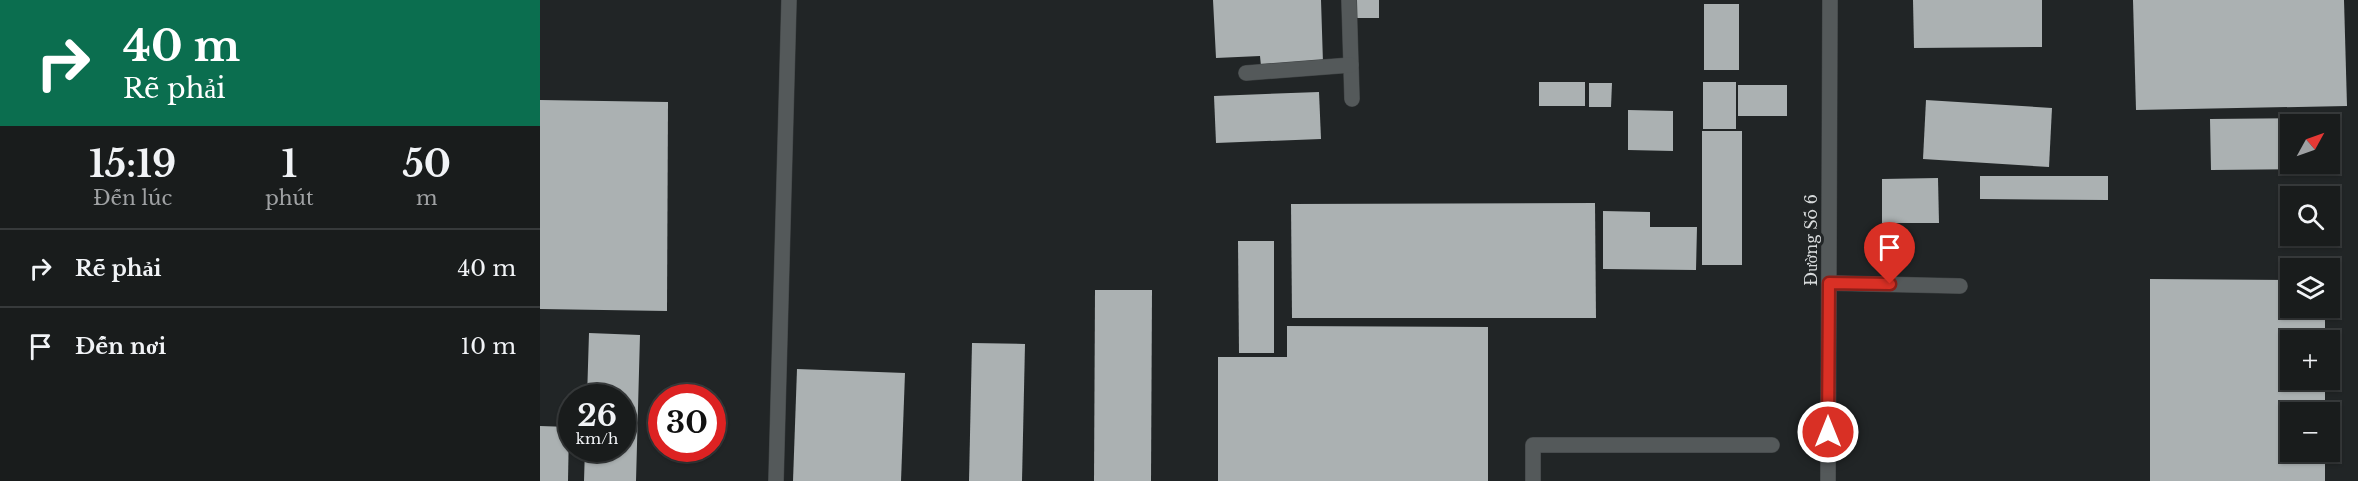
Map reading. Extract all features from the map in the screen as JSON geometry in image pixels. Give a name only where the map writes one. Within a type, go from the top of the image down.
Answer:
[{"type":"street","points":[[776,481],[789,0]]},
{"type":"street","points":[[1349,0],[1352,99]]},
{"type":"street","name":"Đường Số 6","points":[[1828,481],[1830,0]]},
{"type":"street","points":[[1246,73],[1351,65]]},
{"type":"street","points":[[1829,283],[1960,286]]},
{"type":"street","points":[[1533,481],[1533,445],[1772,445]]},
{"type":"building","points":[[1213,0],[1321,0],[1323,63],[1261,66],[1260,56],[1216,58]]},
{"type":"building","points":[[1354,0],[1379,0],[1379,18],[1355,18]]},
{"type":"building","points":[[1913,0],[2042,0],[2042,47],[1914,48]]},
{"type":"building","points":[[2133,0],[2344,0],[2347,106],[2136,110]]},
{"type":"building","points":[[1704,4],[1739,4],[1739,70],[1704,70]]},
{"type":"building","points":[[1539,82],[1585,82],[1585,106],[1539,106]]},
{"type":"building","points":[[1703,82],[1736,82],[1736,129],[1703,129]]},
{"type":"building","points":[[1589,83],[1612,83],[1611,107],[1589,107]]},
{"type":"building","points":[[1738,85],[1787,85],[1787,116],[1738,116]]},
{"type":"building","points":[[1319,92],[1321,139],[1216,143],[1214,96]]},
{"type":"building","points":[[540,100],[668,102],[667,311],[540,309]]},
{"type":"building","points":[[1926,100],[2052,108],[2049,167],[1923,159]]},
{"type":"building","points":[[1628,110],[1673,111],[1673,151],[1628,150]]},
{"type":"building","points":[[2280,118],[2280,169],[2211,170],[2210,119]]},
{"type":"building","points":[[1702,131],[1742,131],[1742,265],[1702,265]]},
{"type":"building","points":[[1980,176],[2108,176],[2108,200],[1980,199]]},
{"type":"building","points":[[1938,178],[1939,223],[1882,223],[1882,179]]},
{"type":"building","points":[[1595,203],[1596,318],[1292,318],[1291,204]]},
{"type":"building","points":[[1603,211],[1650,212],[1650,227],[1697,227],[1696,270],[1603,269]]},
{"type":"building","points":[[1238,241],[1274,241],[1274,353],[1239,353]]},
{"type":"building","points":[[2150,279],[2280,280],[2280,318],[2325,318],[2325,330],[2280,330],[2280,390],[2325,390],[2325,402],[2280,402],[2280,462],[2325,462],[2325,481],[2150,481]]},
{"type":"building","points":[[1095,290],[1152,290],[1151,481],[1094,481]]},
{"type":"building","points":[[1287,326],[1488,327],[1488,481],[1218,481],[1218,357],[1287,357]]},
{"type":"building","points":[[589,333],[640,335],[636,481],[584,481],[585,462],[636,462],[636,384],[587,384]]},
{"type":"building","points":[[972,343],[1025,344],[1022,481],[969,481]]},
{"type":"building","points":[[797,369],[905,373],[901,481],[793,481]]},
{"type":"building","points":[[540,426],[558,427],[558,462],[568,462],[568,481],[540,481]]},
{"type":"route","points":[[1828,432],[1829,283],[1890,284]]}]
